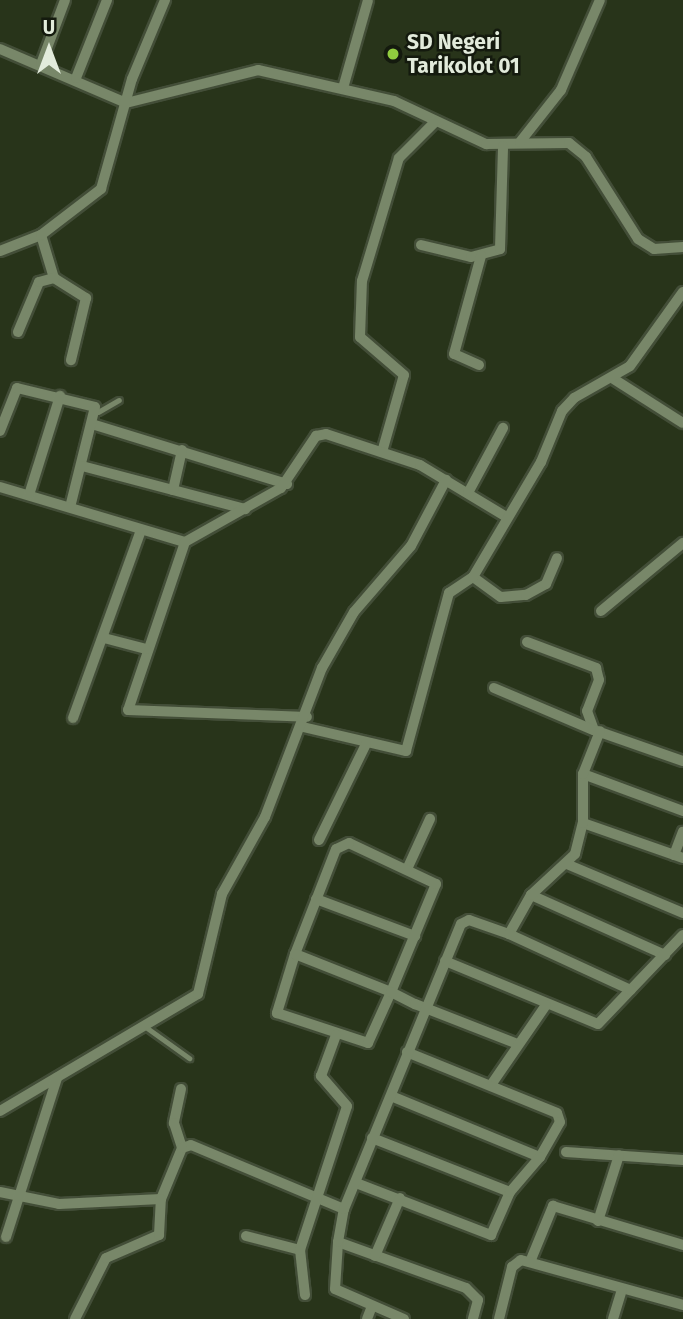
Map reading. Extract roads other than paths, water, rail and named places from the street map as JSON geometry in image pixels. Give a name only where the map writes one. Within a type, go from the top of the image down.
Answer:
[{"type":"street","points":[[41,64],[65,0]]},
{"type":"street","points":[[76,78],[107,0]]},
{"type":"street","points":[[0,251],[41,235],[101,189],[125,103],[165,0]]},
{"type":"street","points":[[343,88],[368,0]]},
{"type":"street","points":[[520,142],[561,90],[600,0]]},
{"type":"street","points":[[0,49],[76,78],[125,103],[140,104],[240,70],[343,88],[394,101],[470,139],[503,146],[520,142],[569,143],[600,176],[638,239],[654,249],[683,247]]},
{"type":"street","points":[[382,452],[404,375],[360,337],[362,281],[399,158],[435,122]]},
{"type":"street","points":[[421,245],[481,256],[500,249],[506,232],[503,146]]},
{"type":"street","points":[[41,235],[54,278],[86,298],[71,360]]},
{"type":"street","points":[[479,365],[454,354],[481,256]]},
{"type":"street","points":[[18,332],[39,282],[54,278]]},
{"type":"street","points":[[505,516],[446,480],[382,452],[319,434],[287,484],[185,542],[126,705],[131,711],[305,722],[366,744],[406,751],[449,593],[473,577],[505,516],[541,462],[562,411],[574,397],[612,378],[636,359],[683,292]]},
{"type":"street","points":[[612,378],[683,423]]},
{"type":"street","points":[[0,431],[15,388],[60,396],[98,412],[70,507]]},
{"type":"street","points":[[29,495],[60,396]]},
{"type":"street","points":[[95,425],[287,484]]},
{"type":"street","points":[[468,493],[503,428]]},
{"type":"street","points":[[173,490],[182,450]]},
{"type":"street","points":[[82,466],[245,509]]},
{"type":"street","points":[[0,1111],[147,1028],[198,994],[222,894],[265,817],[339,634],[411,546],[446,480]]},
{"type":"street","points":[[0,487],[185,542]]},
{"type":"street","points":[[73,718],[141,530]]},
{"type":"street","points":[[601,611],[683,544]]},
{"type":"street","points":[[473,577],[501,597],[526,595],[546,584],[557,558]]},
{"type":"street","points":[[104,638],[146,649]]},
{"type":"street","points":[[509,934],[531,895],[569,865],[583,823],[583,774],[597,730],[587,712],[599,680],[596,668],[527,642]]},
{"type":"street","points":[[494,688],[683,761]]},
{"type":"street","points":[[319,840],[366,744]]},
{"type":"street","points":[[583,774],[683,811]]},
{"type":"street","points":[[408,867],[430,819]]},
{"type":"street","points":[[583,823],[678,857],[683,832]]},
{"type":"street","points":[[345,843],[408,867],[436,884],[368,1043],[336,1035],[277,1013],[316,899],[345,843]]},
{"type":"street","points":[[569,865],[683,913]]},
{"type":"street","points":[[531,895],[665,955]]},
{"type":"street","points":[[316,899],[415,936]]},
{"type":"street","points":[[404,1319],[335,1289],[338,1242],[344,1209],[372,1138],[445,961],[465,920],[509,934],[631,989]]},
{"type":"street","points":[[445,961],[546,1005],[598,1024],[683,935]]},
{"type":"street","points":[[295,954],[516,1043]]},
{"type":"street","points":[[491,1085],[516,1043],[546,1005]]},
{"type":"street","points":[[304,1295],[300,1250],[347,1106],[321,1076],[336,1035]]},
{"type":"street","points":[[356,1183],[491,1235],[510,1192],[540,1157],[559,1115],[407,1052]]},
{"type":"street","points":[[6,1237],[57,1078]]},
{"type":"street","points":[[75,1319],[106,1258],[159,1235],[161,1199],[182,1148],[174,1123],[181,1089]]},
{"type":"street","points":[[391,1096],[540,1157]]},
{"type":"street","points":[[372,1138],[510,1192]]},
{"type":"street","points":[[182,1148],[191,1145],[344,1209]]},
{"type":"street","points":[[566,1152],[683,1160]]},
{"type":"street","points":[[598,1221],[619,1155]]},
{"type":"street","points":[[0,1192],[58,1204],[161,1199]]},
{"type":"street","points":[[375,1256],[400,1198]]},
{"type":"street","points":[[530,1262],[549,1207],[683,1245]]},
{"type":"street","points":[[246,1236],[300,1250]]},
{"type":"street","points":[[338,1242],[466,1288],[478,1300],[473,1319]]},
{"type":"street","points":[[501,1319],[512,1267],[530,1262],[683,1305]]},
{"type":"street","points":[[613,1319],[622,1290]]},
{"type":"street","points":[[367,1319],[372,1306]]},
{"type":"lane","points":[[98,412],[119,400]]},
{"type":"lane","points":[[147,1028],[189,1058]]},
{"type":"place","name":"SD Negeri Tarikolot 01","points":[[393,54]]}]
